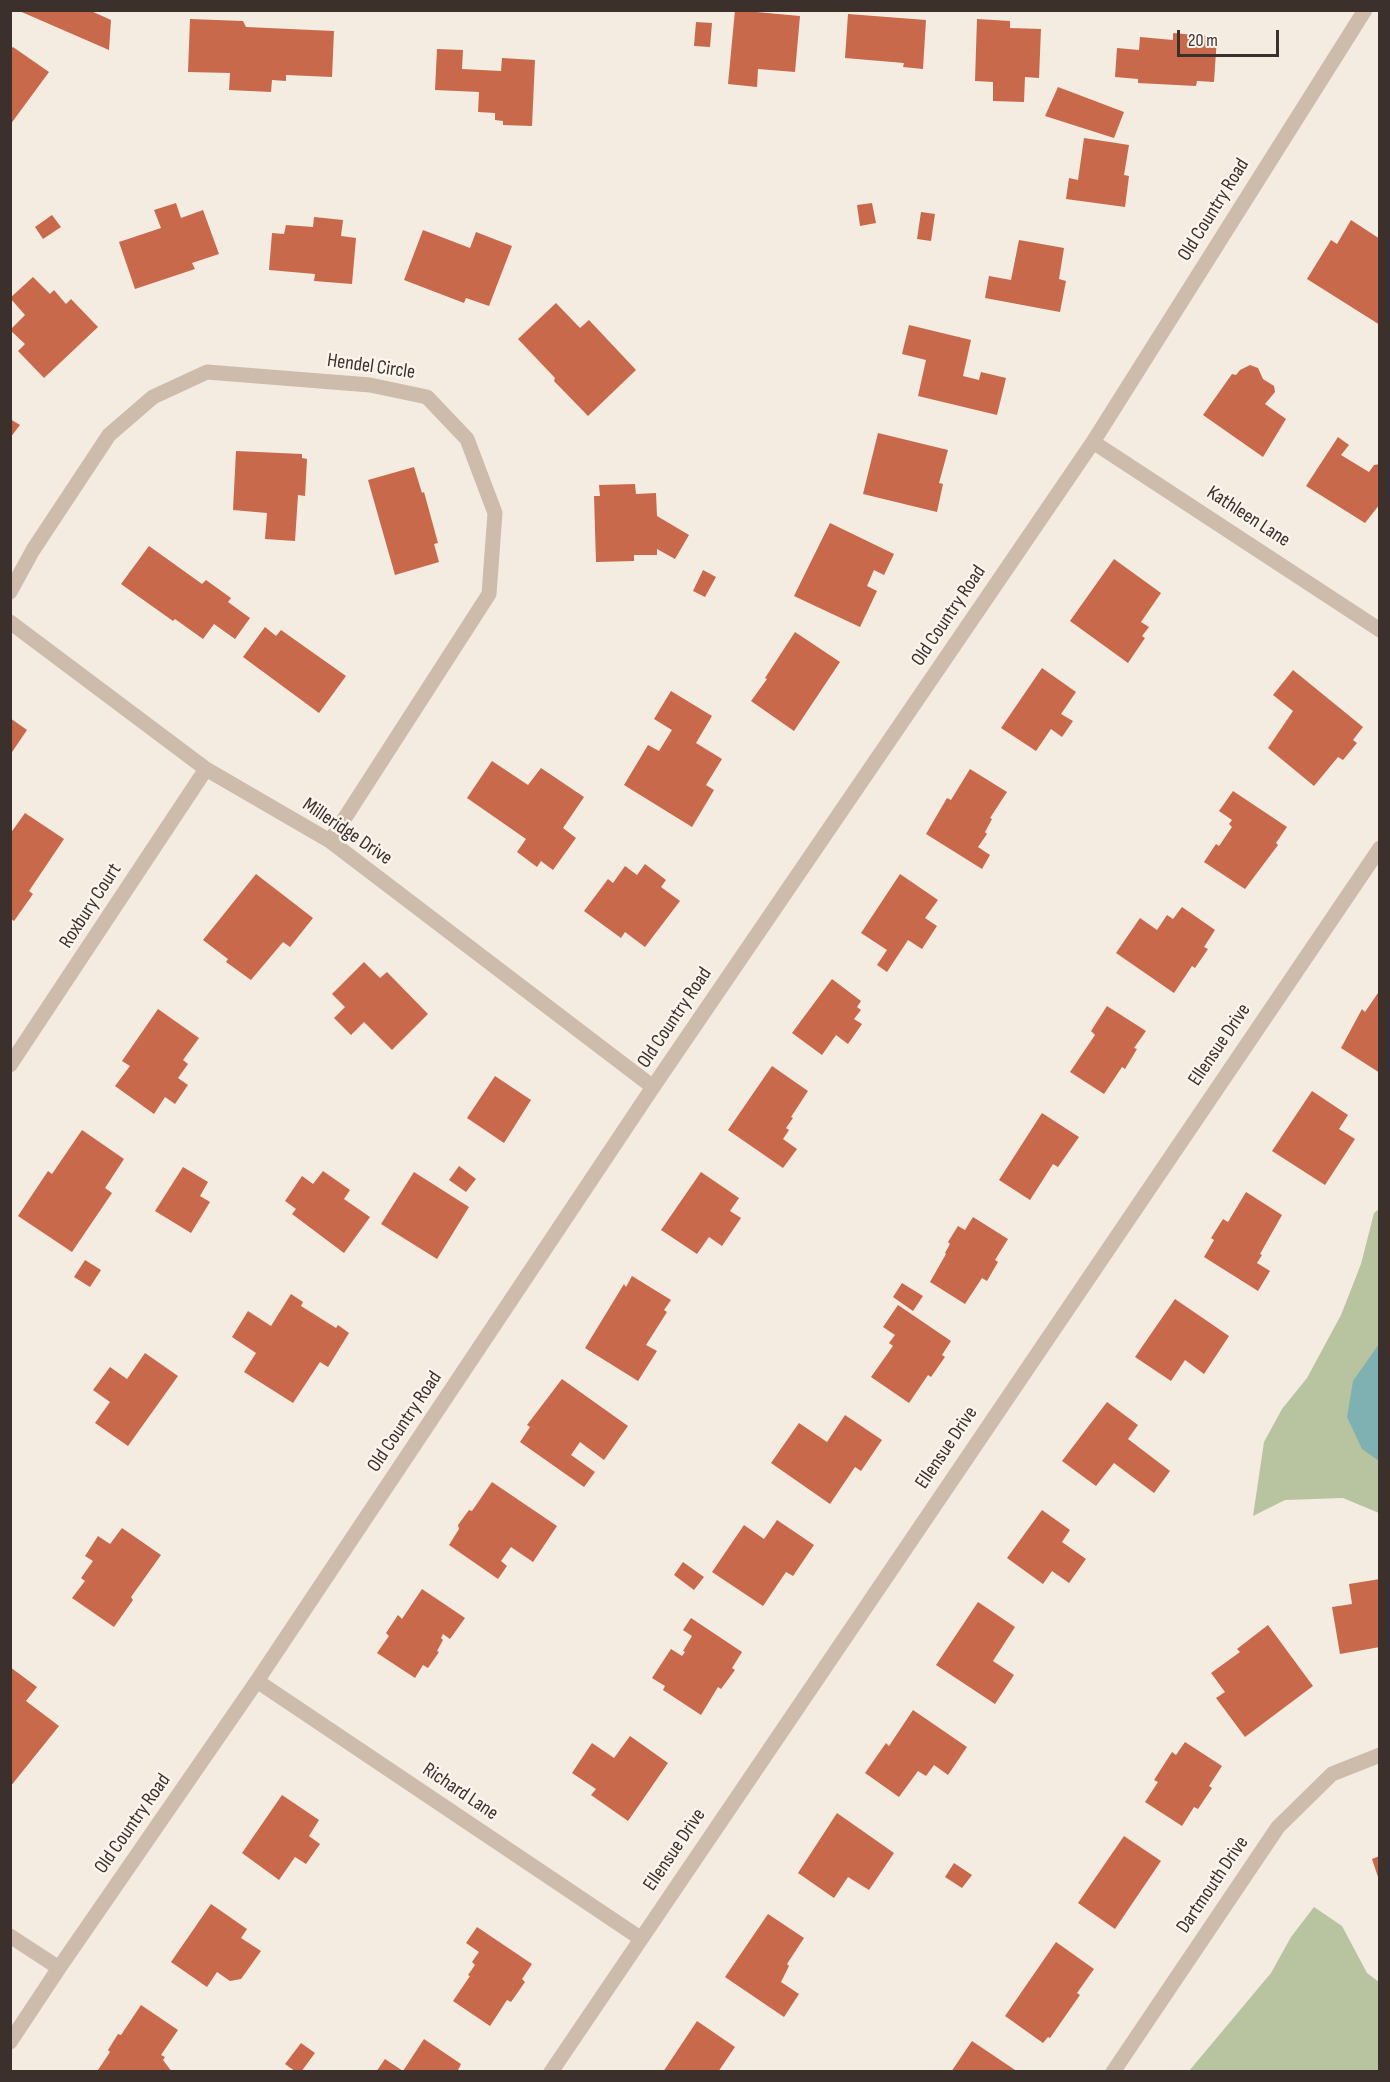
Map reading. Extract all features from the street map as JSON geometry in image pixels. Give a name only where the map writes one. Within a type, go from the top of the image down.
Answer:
[{"type":"street","name":"Old Country Road","points":[[10,2042],[257,1681],[653,1087],[1093,442],[1365,10]]},
{"type":"street","name":"Hendel Circle","points":[[10,592],[33,550],[109,435],[153,397],[207,372],[370,385],[427,397],[467,439],[495,513],[489,594],[330,842]]},
{"type":"street","name":"Kathleen Lane","points":[[1093,442],[1380,630]]},
{"type":"street","name":"Milleridge Drive","points":[[10,622],[206,769],[330,842],[653,1087]]},
{"type":"street","name":"Roxbury Court","points":[[10,1065],[206,769]]},
{"type":"street","name":"Ellensue Drive","points":[[551,2072],[1380,848]]},
{"type":"street","name":"Richard Lane","points":[[257,1681],[640,1938]]},
{"type":"street","name":"Dartmouth Drive","points":[[1113,2072],[1278,1827],[1332,1774],[1380,1755]]},
{"type":"street","points":[[10,1936],[59,1968]]},
{"type":"green space","points":[[1379,1209],[1379,1513],[1343,1498],[1285,1500],[1253,1516],[1264,1442],[1282,1409],[1307,1378],[1341,1315],[1361,1264],[1374,1213]]},
{"type":"green space","points":[[1314,1907],[1342,1926],[1367,1973],[1379,1982],[1379,2071],[1189,2071],[1271,1973],[1291,1937]]},
{"type":"water","points":[[1379,1344],[1379,1461],[1362,1449],[1347,1417],[1353,1381]]},
{"type":"building","points":[[17,10],[89,10],[111,20],[109,50]]},
{"type":"building","points":[[735,10],[800,16],[795,72],[758,69],[757,87],[728,84]]},
{"type":"building","points":[[848,14],[926,20],[923,69],[903,67],[904,63],[845,58]]},
{"type":"building","points":[[190,19],[243,21],[246,27],[334,31],[332,77],[286,75],[286,81],[272,80],[271,92],[229,90],[230,73],[188,72]]},
{"type":"building","points":[[977,19],[1010,21],[1010,28],[1041,29],[1039,78],[1025,77],[1024,102],[993,101],[993,82],[975,81]]},
{"type":"building","points":[[696,22],[712,23],[710,47],[694,46]]},
{"type":"building","points":[[1173,33],[1217,37],[1214,82],[1197,81],[1196,86],[1138,83],[1138,79],[1115,77],[1117,48],[1139,50],[1140,37],[1173,40]]},
{"type":"building","points":[[13,47],[49,72],[10,125],[10,50]]},
{"type":"building","points":[[437,49],[463,50],[462,69],[501,71],[502,58],[535,60],[532,126],[503,125],[503,121],[495,120],[495,113],[478,112],[479,92],[435,90]]},
{"type":"building","points":[[1058,87],[1124,112],[1114,138],[1045,116]]},
{"type":"building","points":[[1084,138],[1129,145],[1124,175],[1129,176],[1125,207],[1066,199],[1069,178],[1078,180]]},
{"type":"building","points":[[176,203],[181,218],[203,210],[219,254],[192,263],[195,269],[135,289],[119,242],[161,228],[154,210]]},
{"type":"building","points":[[872,203],[876,223],[860,226],[857,205]]},
{"type":"building","points":[[921,212],[935,214],[931,241],[917,239]]},
{"type":"building","points":[[52,215],[61,227],[43,239],[35,227]]},
{"type":"building","points":[[314,217],[343,220],[341,236],[356,238],[352,284],[314,281],[315,274],[269,270],[272,233],[284,234],[286,225],[313,227]]},
{"type":"building","points":[[1351,220],[1380,239],[1378,265],[1380,325],[1307,279],[1331,240],[1337,244]]},
{"type":"building","points":[[423,230],[470,248],[476,232],[512,246],[489,306],[466,298],[464,303],[404,280]]},
{"type":"building","points":[[1019,240],[1064,248],[1059,279],[1066,281],[1060,312],[985,298],[989,276],[1011,280]]},
{"type":"building","points":[[33,277],[50,294],[54,290],[66,304],[71,299],[98,327],[44,378],[18,351],[25,344],[10,330],[25,315],[10,298]]},
{"type":"building","points":[[556,303],[580,328],[589,320],[636,370],[588,416],[518,339]]},
{"type":"building","points":[[909,325],[971,340],[963,376],[979,380],[981,372],[1006,378],[997,415],[918,396],[926,360],[902,354]]},
{"type":"building","points":[[1250,365],[1258,368],[1263,379],[1274,386],[1275,392],[1265,404],[1286,419],[1263,457],[1203,415],[1232,374],[1236,375]]},
{"type":"building","points":[[10,419],[20,425],[10,438]]},
{"type":"building","points":[[878,433],[948,450],[939,483],[943,484],[937,512],[863,494]]},
{"type":"building","points":[[1338,437],[1349,445],[1341,455],[1369,472],[1374,465],[1380,464],[1380,504],[1365,523],[1306,486]]},
{"type":"building","points":[[236,451],[302,454],[302,458],[307,459],[305,496],[298,495],[295,541],[265,539],[267,513],[233,510]]},
{"type":"building","points":[[414,467],[422,493],[424,492],[438,543],[434,544],[439,562],[395,575],[368,480]]},
{"type":"building","points":[[635,484],[636,494],[656,493],[657,516],[689,535],[675,559],[657,549],[657,555],[634,555],[634,561],[596,562],[594,496],[600,496],[599,485]]},
{"type":"building","points":[[830,523],[894,554],[884,575],[874,570],[867,586],[877,591],[860,627],[794,596]]},
{"type":"building","points":[[149,546],[202,584],[206,580],[231,598],[228,602],[250,618],[235,639],[214,624],[203,639],[121,584]]},
{"type":"building","points":[[1114,559],[1161,593],[1141,622],[1149,627],[1142,636],[1145,638],[1128,663],[1070,621]]},
{"type":"building","points":[[703,570],[716,577],[705,597],[693,591]]},
{"type":"building","points":[[265,627],[276,636],[281,630],[346,676],[319,713],[243,657]]},
{"type":"building","points":[[795,632],[840,662],[794,731],[751,701]]},
{"type":"building","points":[[1042,668],[1076,692],[1061,714],[1073,721],[1062,737],[1051,729],[1036,751],[1001,728]]},
{"type":"building","points":[[1293,670],[1363,727],[1353,740],[1357,743],[1343,760],[1338,757],[1314,786],[1268,748],[1293,711],[1273,695]]},
{"type":"building","points":[[671,691],[712,716],[696,743],[722,759],[706,785],[714,790],[692,827],[624,785],[648,745],[659,751],[672,730],[654,719]]},
{"type":"building","points":[[10,718],[27,730],[10,755]]},
{"type":"building","points":[[492,761],[528,785],[541,768],[584,797],[563,828],[576,838],[553,870],[541,861],[537,867],[517,852],[526,839],[467,798]]},
{"type":"building","points":[[970,769],[1007,792],[990,818],[992,819],[985,832],[987,834],[978,847],[990,855],[982,869],[926,834],[947,798],[951,800]]},
{"type":"building","points":[[1233,791],[1287,827],[1276,843],[1278,845],[1245,889],[1204,862],[1216,844],[1219,846],[1232,827],[1229,824],[1232,820],[1219,811]]},
{"type":"building","points":[[25,813],[64,839],[29,891],[33,894],[14,921],[10,918],[10,834]]},
{"type":"building","points":[[645,864],[666,880],[661,887],[680,901],[645,947],[625,932],[621,938],[584,911],[608,879],[613,883],[625,866],[637,875]]},
{"type":"building","points":[[256,874],[313,918],[290,947],[283,942],[251,980],[226,962],[228,959],[203,940]]},
{"type":"building","points":[[900,874],[938,900],[925,918],[937,926],[922,949],[908,940],[887,972],[877,965],[887,950],[861,933]]},
{"type":"building","points":[[1182,907],[1215,930],[1204,947],[1208,949],[1195,968],[1192,966],[1174,993],[1116,953],[1140,918],[1157,930],[1167,915],[1173,919]]},
{"type":"building","points":[[364,962],[380,978],[387,972],[428,1014],[392,1050],[364,1022],[351,1035],[334,1018],[345,1007],[332,994]]},
{"type":"building","points":[[832,979],[861,1001],[857,1007],[861,1010],[854,1019],[862,1024],[848,1044],[836,1035],[822,1055],[792,1033]]},
{"type":"building","points":[[1380,990],[1380,1073],[1341,1048],[1362,1009],[1365,1012]]},
{"type":"building","points":[[1107,1006],[1146,1031],[1134,1048],[1137,1049],[1125,1069],[1122,1067],[1104,1094],[1070,1072],[1095,1035],[1091,1031]]},
{"type":"building","points":[[158,1009],[199,1038],[183,1060],[188,1064],[178,1078],[188,1085],[175,1104],[165,1097],[154,1114],[115,1086],[130,1066],[122,1061]]},
{"type":"building","points":[[772,1066],[808,1091],[786,1128],[789,1130],[783,1139],[797,1149],[783,1168],[728,1130]]},
{"type":"building","points":[[495,1076],[531,1100],[504,1143],[467,1118]]},
{"type":"building","points":[[1312,1091],[1348,1115],[1339,1129],[1355,1139],[1325,1185],[1272,1151]]},
{"type":"building","points":[[1042,1113],[1079,1137],[1058,1167],[1053,1164],[1030,1200],[999,1180]]},
{"type":"building","points":[[82,1130],[124,1159],[105,1188],[112,1193],[72,1252],[18,1216],[48,1171],[52,1174]]},
{"type":"building","points":[[459,1166],[476,1179],[466,1192],[449,1180]]},
{"type":"building","points":[[183,1167],[208,1182],[200,1196],[210,1202],[191,1233],[155,1211]]},
{"type":"building","points":[[323,1171],[350,1190],[344,1199],[370,1217],[344,1253],[292,1214],[296,1209],[285,1201],[302,1176],[313,1184]]},
{"type":"building","points":[[414,1172],[469,1207],[437,1259],[381,1224]]},
{"type":"building","points":[[701,1172],[739,1198],[730,1211],[741,1218],[722,1246],[709,1237],[697,1254],[661,1230]]},
{"type":"building","points":[[1246,1192],[1282,1215],[1257,1263],[1270,1271],[1258,1291],[1204,1257],[1214,1240],[1211,1238],[1223,1219],[1228,1222]]},
{"type":"building","points":[[973,1217],[1008,1239],[995,1260],[998,1262],[987,1281],[982,1278],[965,1304],[930,1282],[958,1226],[965,1230]]},
{"type":"building","points":[[85,1260],[101,1270],[90,1287],[74,1277]]},
{"type":"building","points":[[632,1276],[671,1300],[664,1310],[667,1312],[646,1345],[657,1351],[638,1381],[585,1348],[624,1284],[626,1287]]},
{"type":"building","points":[[902,1283],[923,1296],[913,1311],[893,1297]]},
{"type":"building","points":[[291,1294],[303,1302],[301,1306],[336,1328],[338,1325],[349,1333],[328,1367],[320,1362],[293,1403],[244,1372],[256,1353],[232,1337],[248,1311],[271,1326]]},
{"type":"building","points":[[1175,1299],[1229,1336],[1204,1374],[1185,1360],[1171,1381],[1135,1357]]},
{"type":"building","points":[[898,1305],[951,1341],[942,1355],[945,1357],[931,1377],[928,1375],[909,1403],[871,1377],[893,1346],[889,1343],[895,1335],[883,1327]]},
{"type":"building","points":[[145,1353],[178,1376],[128,1446],[95,1423],[110,1402],[93,1390],[110,1367],[127,1379]]},
{"type":"building","points":[[562,1379],[628,1426],[604,1460],[580,1442],[571,1455],[595,1472],[584,1487],[520,1442],[530,1427],[527,1425]]},
{"type":"building","points":[[1107,1402],[1138,1425],[1128,1439],[1170,1471],[1154,1493],[1114,1463],[1096,1486],[1062,1461]]},
{"type":"building","points":[[845,1415],[882,1440],[861,1471],[855,1467],[830,1504],[771,1463],[799,1423],[827,1442]]},
{"type":"building","points":[[492,1482],[557,1526],[533,1562],[511,1547],[501,1561],[507,1566],[498,1579],[449,1545],[459,1529],[458,1525],[469,1510],[472,1511]]},
{"type":"building","points":[[1042,1510],[1070,1530],[1062,1542],[1086,1559],[1069,1583],[1052,1571],[1043,1584],[1007,1558]]},
{"type":"building","points":[[777,1520],[814,1545],[793,1576],[786,1572],[763,1606],[712,1572],[744,1525],[764,1539]]},
{"type":"building","points":[[122,1528],[161,1555],[131,1597],[133,1600],[114,1627],[72,1598],[85,1581],[81,1578],[93,1561],[85,1556],[98,1536],[110,1544]]},
{"type":"building","points":[[683,1562],[704,1577],[694,1590],[674,1575]]},
{"type":"building","points":[[1380,1579],[1380,1647],[1340,1654],[1332,1607],[1352,1604],[1349,1584]]},
{"type":"building","points":[[422,1589],[465,1618],[450,1639],[443,1634],[441,1638],[443,1640],[437,1651],[439,1652],[428,1668],[423,1665],[415,1678],[377,1653],[389,1636],[386,1633],[398,1615],[402,1619]]},
{"type":"building","points":[[978,1602],[1015,1627],[993,1661],[1014,1675],[995,1704],[936,1665]]},
{"type":"building","points":[[691,1618],[742,1652],[732,1668],[735,1670],[721,1689],[718,1687],[701,1715],[663,1690],[665,1686],[652,1678],[671,1649],[682,1656],[685,1652],[683,1651],[692,1636],[683,1630]]},
{"type":"building","points":[[1268,1625],[1313,1686],[1245,1737],[1216,1698],[1225,1692],[1211,1673],[1240,1652],[1237,1649]]},
{"type":"building","points":[[10,1667],[37,1687],[26,1701],[59,1726],[10,1787]]},
{"type":"building","points":[[913,1710],[967,1747],[948,1775],[934,1765],[926,1776],[918,1771],[899,1797],[865,1773],[886,1743],[889,1746]]},
{"type":"building","points":[[630,1736],[668,1763],[628,1821],[591,1795],[596,1789],[572,1773],[592,1743],[614,1758]]},
{"type":"building","points":[[1185,1742],[1222,1766],[1209,1786],[1212,1788],[1198,1809],[1194,1807],[1182,1826],[1145,1802],[1158,1782],[1154,1780],[1172,1752],[1176,1755]]},
{"type":"building","points":[[282,1795],[319,1820],[309,1836],[320,1844],[306,1864],[295,1857],[279,1880],[242,1853]]},
{"type":"building","points":[[837,1813],[894,1853],[869,1890],[848,1877],[834,1898],[798,1873]]},
{"type":"building","points":[[1124,1836],[1161,1861],[1115,1929],[1078,1903]]},
{"type":"building","points":[[1380,1856],[1380,1880],[1379,1880],[1372,1859]]},
{"type":"building","points":[[954,1863],[972,1875],[962,1888],[945,1877]]},
{"type":"building","points":[[211,1904],[247,1929],[241,1938],[261,1951],[241,1979],[230,1981],[217,1972],[207,1987],[171,1962]]},
{"type":"building","points":[[768,1914],[804,1938],[787,1964],[789,1966],[781,1982],[799,1994],[784,2017],[725,1977]]},
{"type":"building","points":[[477,1927],[532,1964],[522,1979],[525,1982],[511,2002],[507,2000],[490,2026],[453,2001],[475,1965],[472,1962],[479,1952],[466,1943]]},
{"type":"building","points":[[1056,1942],[1094,1969],[1077,1993],[1080,1995],[1050,2038],[1048,2037],[1043,2043],[1005,2016]]},
{"type":"building","points":[[141,2005],[178,2030],[161,2055],[165,2057],[163,2060],[172,2072],[100,2072],[98,2070],[110,2052],[108,2050]]},
{"type":"building","points":[[697,2021],[735,2047],[718,2072],[663,2072]]},
{"type":"building","points":[[424,2039],[461,2064],[457,2072],[376,2072],[385,2059],[403,2071]]},
{"type":"building","points":[[972,2041],[1018,2072],[951,2072]]},
{"type":"building","points":[[301,2043],[315,2053],[301,2072],[296,2072],[285,2064]]}]
